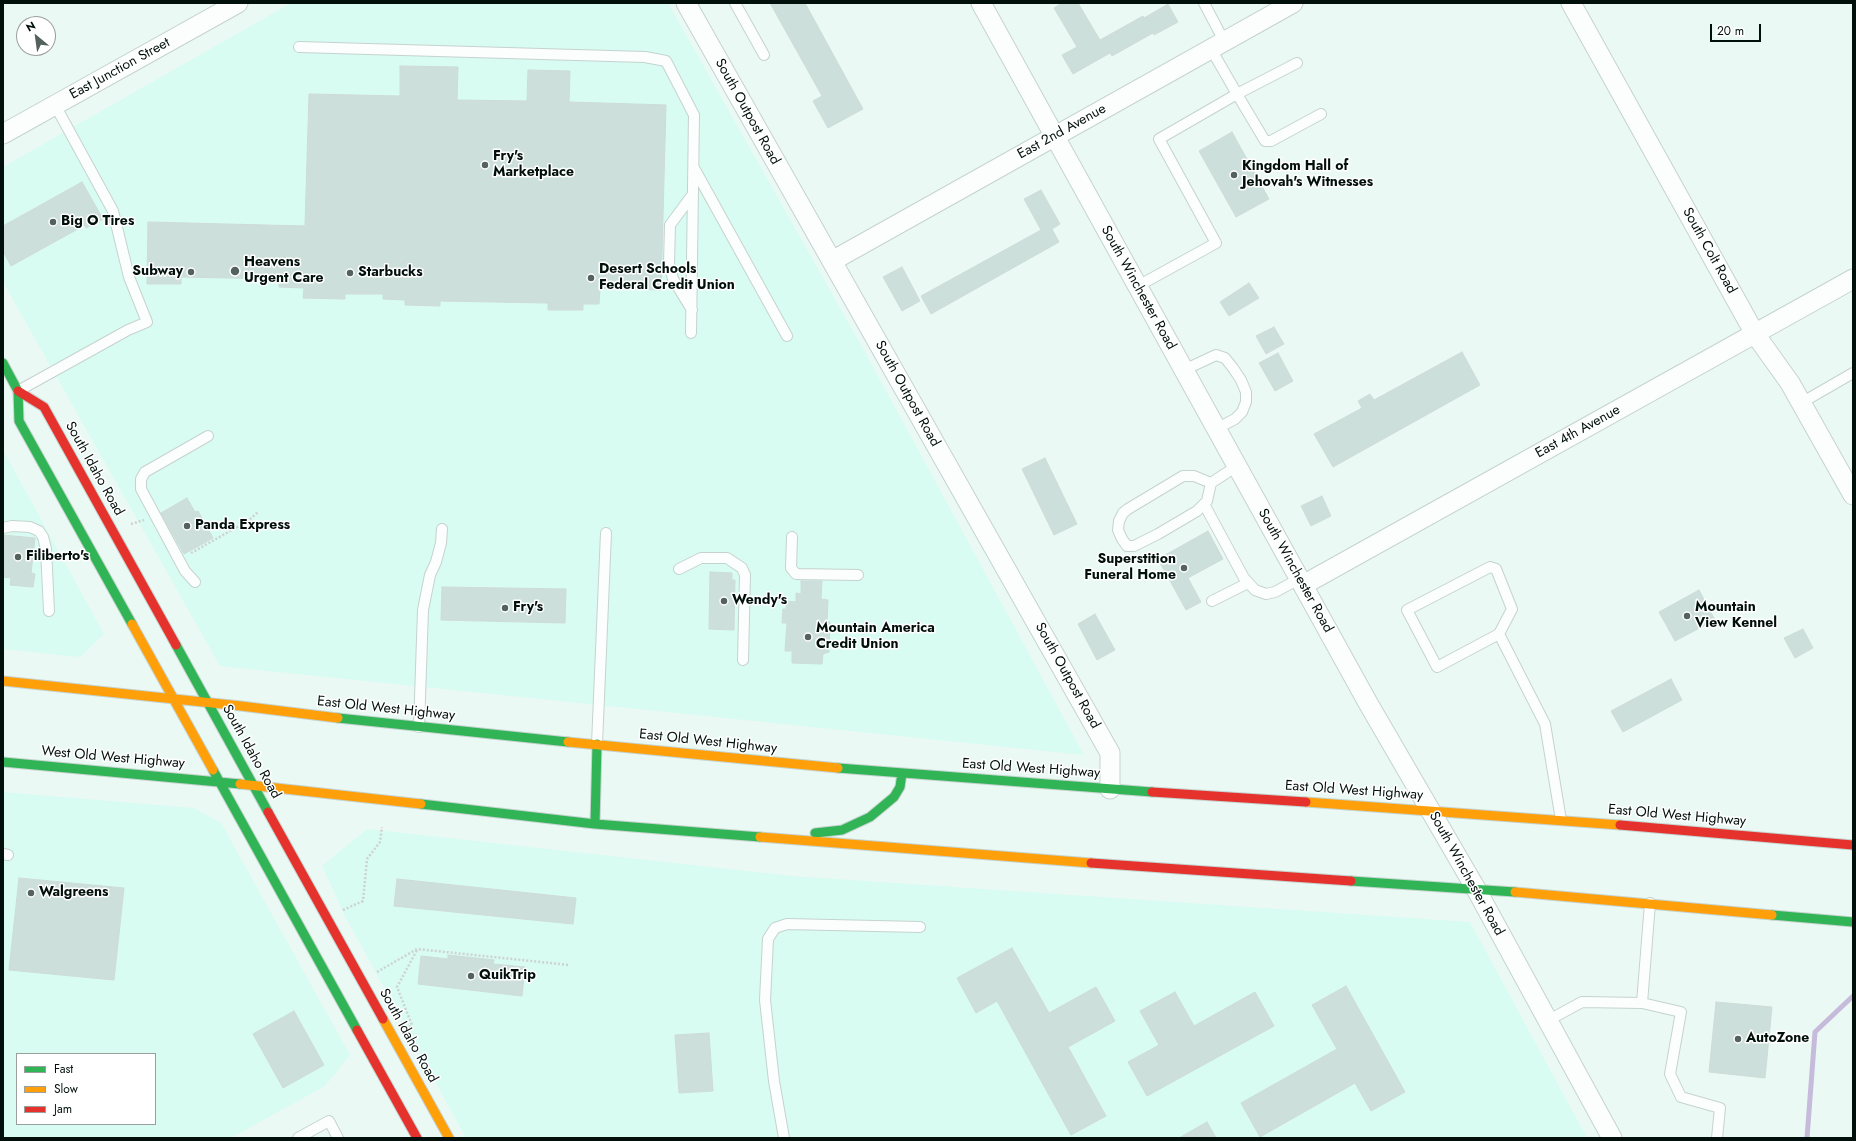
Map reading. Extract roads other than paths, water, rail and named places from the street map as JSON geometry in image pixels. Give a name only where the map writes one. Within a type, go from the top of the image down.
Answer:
[{"type":"main road","points":[[3,363],[18,391],[19,421],[417,1138]]},
{"type":"main road","name":"South Idaho Road","points":[[18,391],[44,407],[449,1138]]},
{"type":"main road","points":[[3,681],[208,703]]},
{"type":"main road","name":"East Old West Highway","points":[[208,703],[419,727],[803,765],[1110,790],[1430,810],[1853,845]]},
{"type":"main road","points":[[595,824],[597,744]]},
{"type":"main road","name":"West Old West Highway","points":[[3,762],[220,782]]},
{"type":"main road","points":[[768,838],[842,830],[857,824],[870,817],[894,797],[900,787],[902,773]]},
{"type":"main road","points":[[220,782],[595,824],[1049,860],[1476,889],[1650,903],[1853,922]]},
{"type":"street","name":"East Junction Street","points":[[3,134],[238,3]]},
{"type":"street","name":"South Outpost Road","points":[[687,3],[1110,752],[1110,790]]},
{"type":"street","name":"South Winchester Road","points":[[981,3],[1368,703],[1476,889],[1612,1138]]},
{"type":"street","name":"East 2nd Avenue","points":[[832,261],[1293,3]]},
{"type":"street","name":"South Colt Road","points":[[1571,3],[1755,334],[1790,383],[1853,494]]},
{"type":"street","name":"East 4th Avenue","points":[[1301,582],[1853,279]]},
{"type":"lane","points":[[735,3],[764,55]]},
{"type":"lane","points":[[1204,3],[1237,94],[1265,141],[1271,141],[1321,114]]},
{"type":"lane","points":[[299,47],[644,57],[666,61],[694,115],[691,333]]},
{"type":"lane","points":[[1138,286],[1216,243],[1159,139],[1237,94],[1296,63]]},
{"type":"lane","points":[[18,391],[128,330],[147,322],[129,277],[113,211],[55,105]]},
{"type":"lane","points":[[694,167],[788,336]]},
{"type":"lane","points":[[692,310],[673,279],[669,264],[669,256],[670,225],[693,194]]},
{"type":"lane","points":[[1184,370],[1216,356],[1225,358],[1241,380],[1246,392],[1246,402],[1242,412],[1235,418],[1216,428]]},
{"type":"lane","points":[[1801,403],[1853,373]]},
{"type":"lane","points":[[196,582],[185,570],[179,559],[141,489],[140,479],[145,472],[208,436]]},
{"type":"lane","points":[[1211,483],[1194,476],[1183,476],[1128,509],[1123,513],[1119,521],[1118,530],[1127,546],[1134,546],[1158,534],[1197,511],[1204,504],[1211,483],[1237,466]]},
{"type":"lane","points":[[1204,504],[1244,578],[1254,590],[1266,594],[1301,582]]},
{"type":"lane","points":[[3,528],[12,526],[30,527],[39,531],[43,537],[46,549],[49,611]]},
{"type":"lane","points":[[419,727],[423,610],[430,575],[442,543],[442,529]]},
{"type":"lane","points":[[597,744],[606,533]]},
{"type":"lane","points":[[792,537],[791,568],[796,574],[858,575]]},
{"type":"lane","points":[[679,569],[701,558],[727,558],[742,568],[745,575],[743,660]]},
{"type":"lane","points":[[1490,567],[1496,569],[1512,608],[1499,634],[1437,667],[1407,610],[1490,567]]},
{"type":"lane","points":[[1212,601],[1248,582]]},
{"type":"lane","points":[[1499,634],[1545,724],[1560,820]]},
{"type":"lane","points":[[1642,1003],[1650,903]]},
{"type":"lane","points":[[784,1138],[774,1081],[765,1000],[768,939],[775,928],[787,924],[920,927]]},
{"type":"lane","points":[[1547,1020],[1582,1002],[1642,1003],[1681,1012],[1670,1074],[1681,1097],[1720,1108],[1717,1138]]},
{"type":"lane","points":[[298,1138],[329,1121],[338,1138]]},
{"type":"waterway","points":[[1807,1138],[1815,1032],[1853,996]]},
{"type":"place","name":"Fry's Marketplace","points":[[485,165]]},
{"type":"place","name":"Kingdom Hall of Jehovah's Witnesses","points":[[1234,175]]},
{"type":"place","name":"Big O Tires","points":[[53,222]]},
{"type":"place","name":"Heavens Urgent Care","points":[[235,271]]},
{"type":"place","name":"Subway","points":[[191,272]]},
{"type":"place","name":"Starbucks","points":[[350,273]]},
{"type":"place","name":"Desert Schools Federal Credit Union","points":[[591,278]]},
{"type":"place","name":"Panda Express","points":[[187,526]]},
{"type":"place","name":"Filiberto's","points":[[18,557]]},
{"type":"place","name":"Superstition Funeral Home","points":[[1184,568]]},
{"type":"place","name":"Wendy's","points":[[724,601]]},
{"type":"place","name":"Fry's","points":[[505,608]]},
{"type":"place","name":"Mountain View Kennel","points":[[1687,616]]},
{"type":"place","name":"Mountain America Credit Union","points":[[808,637]]},
{"type":"place","name":"Walgreens","points":[[31,893]]},
{"type":"place","name":"QuikTrip","points":[[471,976]]},
{"type":"place","name":"AutoZone","points":[[1738,1039]]}]
